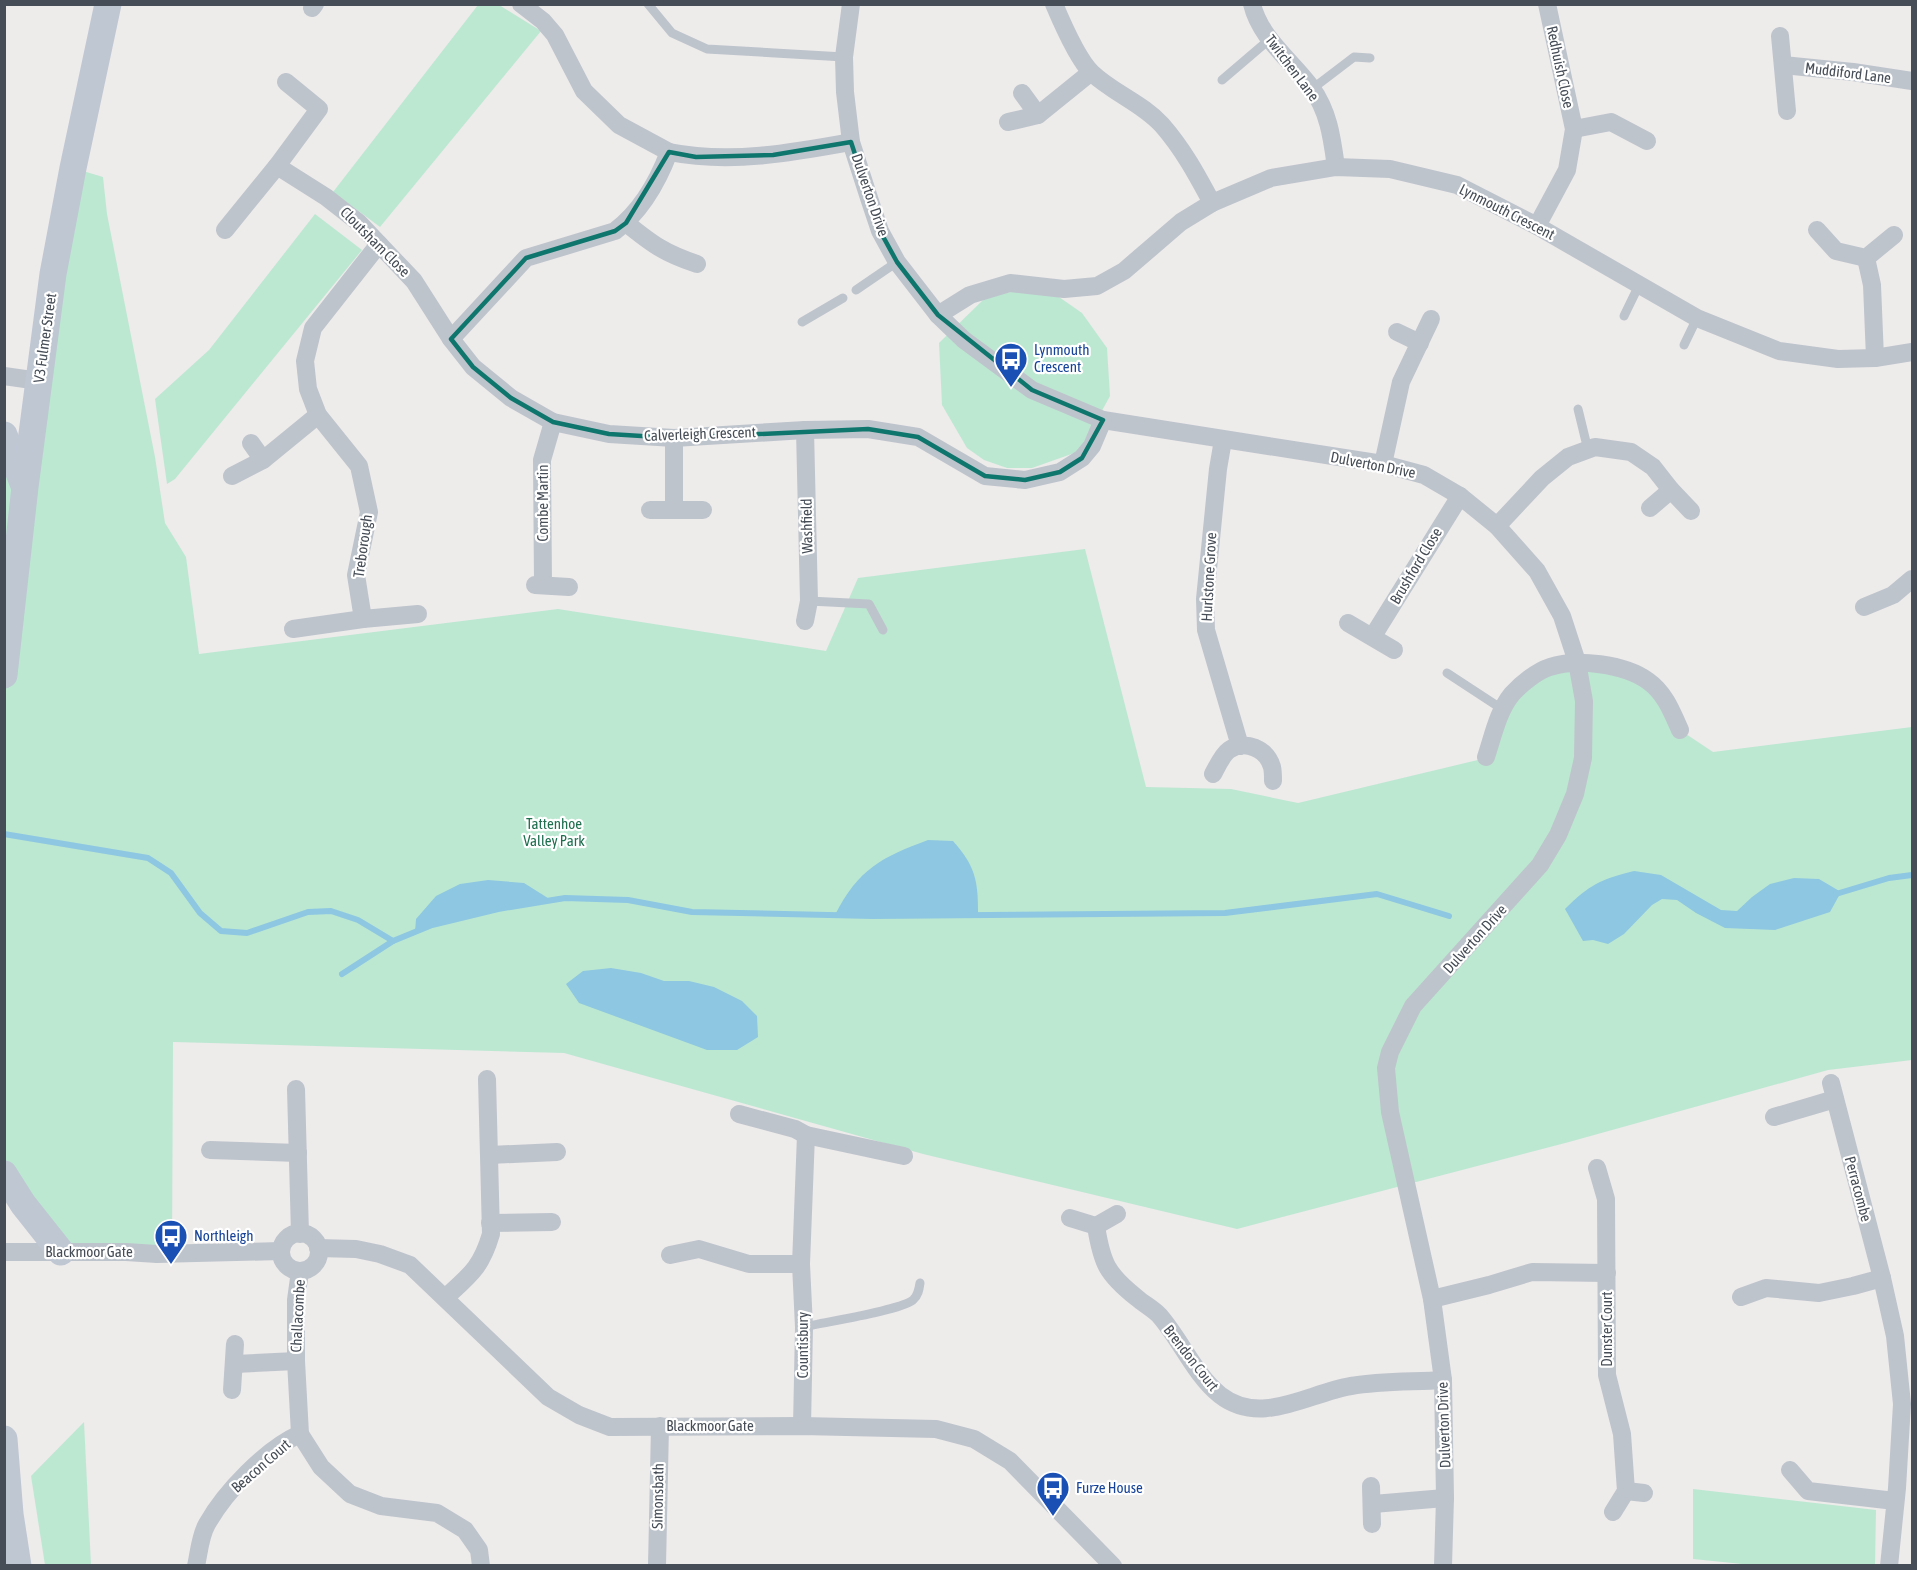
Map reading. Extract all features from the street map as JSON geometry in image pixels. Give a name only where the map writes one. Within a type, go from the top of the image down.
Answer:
[{"type":"street","name":"V3 Fulmer Street","points":[[4,675],[25,487],[56,262],[73,168],[108,4]]},
{"type":"street","points":[[521,4],[543,21],[555,35],[584,91],[619,125],[669,152],[696,157],[773,155],[851,142]]},
{"type":"street","name":"Dulverton Drive","points":[[851,4],[844,57],[845,92],[851,142],[880,231],[897,262],[938,315],[964,340],[1032,390],[1103,420],[1383,464],[1424,475],[1460,496],[1497,526],[1537,571],[1562,616],[1577,662],[1584,701],[1583,758],[1575,794],[1558,835],[1540,865],[1413,1006],[1390,1052],[1386,1068],[1390,1112],[1432,1299],[1443,1380],[1445,1498],[1443,1566]]},
{"type":"street","points":[[1054,4],[1069,38],[1090,73],[1140,106],[1161,124],[1187,158],[1212,203]]},
{"type":"street","name":"Twitchen Lane","points":[[1252,4],[1256,20],[1312,89],[1331,125],[1336,167]]},
{"type":"street","name":"Redhuish Close","points":[[1537,226],[1567,170],[1574,129],[1546,4]]},
{"type":"street","name":"Muddiford Lane","points":[[1780,36],[1786,111]]},
{"type":"street","name":"Muddiford Lane","points":[[1783,65],[1912,81]]},
{"type":"street","points":[[1008,122],[1038,115],[1090,73]]},
{"type":"street","points":[[225,230],[277,166],[319,109],[286,82]]},
{"type":"street","points":[[1022,93],[1038,115]]},
{"type":"street","name":"Redhuish Close","points":[[1574,129],[1611,123],[1647,141]]},
{"type":"street","points":[[451,339],[526,258],[615,231],[626,223],[663,170],[669,152]]},
{"type":"street","name":"Cloutsham Close","points":[[277,166],[345,210],[414,281],[451,339]]},
{"type":"street","name":"Lynmouth Crescent","points":[[938,315],[970,295],[1010,283],[1065,290],[1097,286],[1124,271],[1180,222],[1212,203],[1271,178],[1336,167],[1390,169],[1457,185],[1537,226],[1697,318],[1779,351],[1838,359],[1875,358],[1912,352]]},
{"type":"street","points":[[626,223],[653,245],[666,262],[697,264]]},
{"type":"street","points":[[1817,230],[1836,251],[1866,258]]},
{"type":"street","points":[[1866,258],[1894,235]]},
{"type":"street","name":"Treborough","points":[[363,619],[356,575],[369,512],[359,466],[318,415],[308,389],[305,361],[313,328],[379,244]]},
{"type":"street","points":[[1866,258],[1872,285],[1875,358]]},
{"type":"street","points":[[1383,464],[1401,382],[1431,319]]},
{"type":"street","points":[[1397,332],[1420,343]]},
{"type":"street","name":"Calverleigh Crescent","points":[[451,339],[473,367],[512,398],[553,422],[609,434],[674,438],[805,430],[868,429],[918,437],[986,476],[1025,480],[1060,472],[1082,458],[1092,446],[1103,420]]},
{"type":"street","points":[[4,376],[39,381]]},
{"type":"street","points":[[232,476],[263,460],[318,415]]},
{"type":"street","name":"Combe Martin","points":[[553,422],[542,460],[539,585],[569,588]]},
{"type":"street","name":"Washfield","points":[[805,430],[809,601],[805,621]]},
{"type":"street","points":[[4,435],[25,487]]},
{"type":"street","points":[[674,438],[674,510]]},
{"type":"street","name":"Hurlstone Grove","points":[[1223,440],[1205,599],[1206,630],[1240,746]]},
{"type":"street","points":[[251,443],[263,460]]},
{"type":"street","points":[[1497,526],[1542,478],[1568,457],[1594,447],[1631,452],[1653,467],[1691,511]]},
{"type":"street","points":[[1650,508],[1671,490]]},
{"type":"street","name":"Brushford Close","points":[[1373,636],[1460,496]]},
{"type":"street","points":[[650,510],[703,510]]},
{"type":"street","points":[[1864,607],[1893,595],[1912,579]]},
{"type":"street","points":[[293,628],[418,614]]},
{"type":"street","points":[[1348,623],[1394,650]]},
{"type":"street","points":[[1486,758],[1502,710],[1513,693],[1549,667],[1577,662],[1617,668],[1647,680],[1665,698],[1680,730]]},
{"type":"street","points":[[1213,774],[1229,750],[1240,746],[1252,746],[1264,752],[1272,766],[1273,782]]},
{"type":"street","points":[[445,1298],[478,1267],[485,1254],[490,1234],[487,1079]]},
{"type":"street","points":[[296,1089],[300,1234]]},
{"type":"street","name":"Perracombe","points":[[1774,1117],[1833,1091],[1882,1278],[1907,1404],[1889,1566]]},
{"type":"street","points":[[739,1114],[795,1129],[806,1135],[904,1156]]},
{"type":"street","name":"Countisbury","points":[[802,1426],[804,1326],[801,1264],[806,1135]]},
{"type":"street","points":[[210,1150],[239,1161],[298,1153]]},
{"type":"street","points":[[490,1155],[557,1152]]},
{"type":"street","name":"Dunster Court","points":[[1597,1168],[1606,1199],[1607,1375],[1622,1434],[1626,1491]]},
{"type":"street","points":[[4,1174],[23,1204],[61,1252]]},
{"type":"street","points":[[1070,1218],[1096,1226],[1117,1214]]},
{"type":"street","points":[[490,1223],[552,1222]]},
{"type":"street","name":"Brendon Court","points":[[1096,1226],[1099,1250],[1112,1276],[1158,1315],[1202,1375],[1221,1396],[1248,1408],[1277,1408],[1327,1391],[1352,1386],[1443,1380]]},
{"type":"street","points":[[300,1234],[305,1234],[314,1240],[318,1248],[315,1263],[300,1271],[289,1267],[284,1262],[281,1251],[290,1236],[300,1234]]},
{"type":"street","name":"Blackmoor Gate","points":[[318,1248],[356,1249],[380,1254],[410,1265],[548,1397],[579,1415],[610,1427],[802,1426],[936,1429],[974,1439],[1010,1461],[1113,1566]]},
{"type":"street","points":[[670,1255],[699,1250],[749,1264],[801,1264]]},
{"type":"street","name":"Blackmoor Gate","points":[[4,1252],[157,1254],[281,1251]]},
{"type":"street","name":"Challacombe","points":[[300,1271],[296,1300],[296,1361],[300,1434],[321,1467],[350,1494],[381,1506],[437,1513],[465,1530],[479,1550],[481,1566]]},
{"type":"street","name":"Dunster Court","points":[[1432,1299],[1532,1272],[1607,1273]]},
{"type":"street","points":[[1741,1297],[1766,1288],[1819,1293],[1882,1278]]},
{"type":"street","points":[[232,1390],[235,1344]]},
{"type":"street","name":"Challacombe","points":[[235,1364],[296,1361]]},
{"type":"street","name":"Simonsbath","points":[[657,1566],[660,1426]]},
{"type":"street","name":"Beacon Court","points":[[196,1566],[205,1526],[233,1487],[280,1445],[300,1434]]},
{"type":"street","points":[[4,1439],[10,1514],[18,1566]]},
{"type":"street","points":[[1790,1470],[1808,1491],[1895,1501]]},
{"type":"street","points":[[1613,1512],[1626,1491],[1644,1493]]},
{"type":"street","points":[[1372,1524],[1372,1495],[1445,1498]]},
{"type":"lane","points":[[648,4],[672,33],[707,49],[844,57]]},
{"type":"lane","points":[[1222,80],[1270,39]]},
{"type":"lane","points":[[1312,89],[1354,57],[1370,58]]},
{"type":"lane","points":[[856,290],[897,262]]},
{"type":"lane","points":[[1624,316],[1639,285]]},
{"type":"lane","points":[[802,322],[843,298]]},
{"type":"lane","points":[[1684,345],[1697,318]]},
{"type":"lane","points":[[1578,409],[1588,450]]},
{"type":"lane","points":[[809,601],[869,604],[883,630]]},
{"type":"lane","points":[[1447,673],[1502,710]]},
{"type":"lane","points":[[804,1326],[897,1307],[913,1300],[920,1284]]},
{"type":"highlighted area","points":[[851,142],[880,231],[897,262],[938,315],[1032,390],[1103,420],[1082,458],[1060,472],[1025,480],[985,476],[918,437],[868,429],[674,438],[609,434],[553,422],[511,398],[473,367],[451,339],[526,258],[615,231],[626,223],[669,152],[696,157],[773,155]]},
{"type":"green space","points":[[478,5],[499,5],[541,31],[380,227],[333,192]]},
{"type":"green space","name":"Tattenhoe Valley Park","points":[[73,168],[103,177],[107,214],[155,457],[165,523],[186,557],[199,654],[558,609],[826,651],[858,578],[1085,549],[1146,787],[1231,789],[1298,803],[1486,758],[1513,693],[1577,662],[1647,680],[1680,730],[1713,752],[1912,727],[1912,1060],[1828,1070],[1569,1142],[1237,1229],[923,1154],[564,1053],[173,1042],[172,1254],[61,1252],[5,1174],[4,435],[24,486]]},
{"type":"green space","points":[[315,214],[362,250],[175,479],[167,484],[155,399],[209,350]]},
{"type":"green space","points":[[1019,290],[1059,297],[1082,313],[1107,348],[1110,396],[1080,451],[1032,468],[1007,468],[984,460],[967,448],[942,405],[939,343],[985,298]]},
{"type":"green space","points":[[84,1422],[91,1565],[45,1565],[31,1476]]},
{"type":"green space","points":[[1693,1489],[1876,1510],[1875,1565],[1762,1566],[1693,1559]]},
{"type":"water","points":[[928,840],[953,841],[967,859],[976,884],[978,915],[835,915],[853,886],[873,867],[897,852]]},
{"type":"water","points":[[1634,871],[1661,875],[1721,910],[1737,911],[1770,884],[1794,878],[1819,879],[1841,892],[1830,912],[1775,930],[1725,928],[1677,900],[1662,899],[1652,905],[1624,934],[1608,944],[1593,940],[1583,941],[1565,909],[1596,884]]},
{"type":"water","points":[[488,880],[524,883],[551,900],[465,916],[415,932],[416,919],[436,896],[460,884]]},
{"type":"water","points":[[611,968],[641,973],[664,981],[689,981],[714,987],[742,1001],[757,1016],[758,1037],[737,1050],[707,1050],[579,1003],[566,984],[583,971]]},
{"type":"waterway","points":[[4,834],[148,858],[171,873],[200,913],[221,931],[247,933],[308,912],[331,911],[358,920],[393,941],[432,925],[498,909],[565,898],[628,900],[692,912],[873,916],[1225,913],[1377,894],[1449,916]]},
{"type":"waterway","points":[[1836,894],[1889,878],[1912,875]]},
{"type":"waterway","points":[[342,974],[393,941]]},
{"type":"place","name":"Lynmouth Crescent","points":[[1011,388]]},
{"type":"place","name":"Northleigh","points":[[171,1265]]},
{"type":"place","name":"Furze House","points":[[1053,1517]]}]
